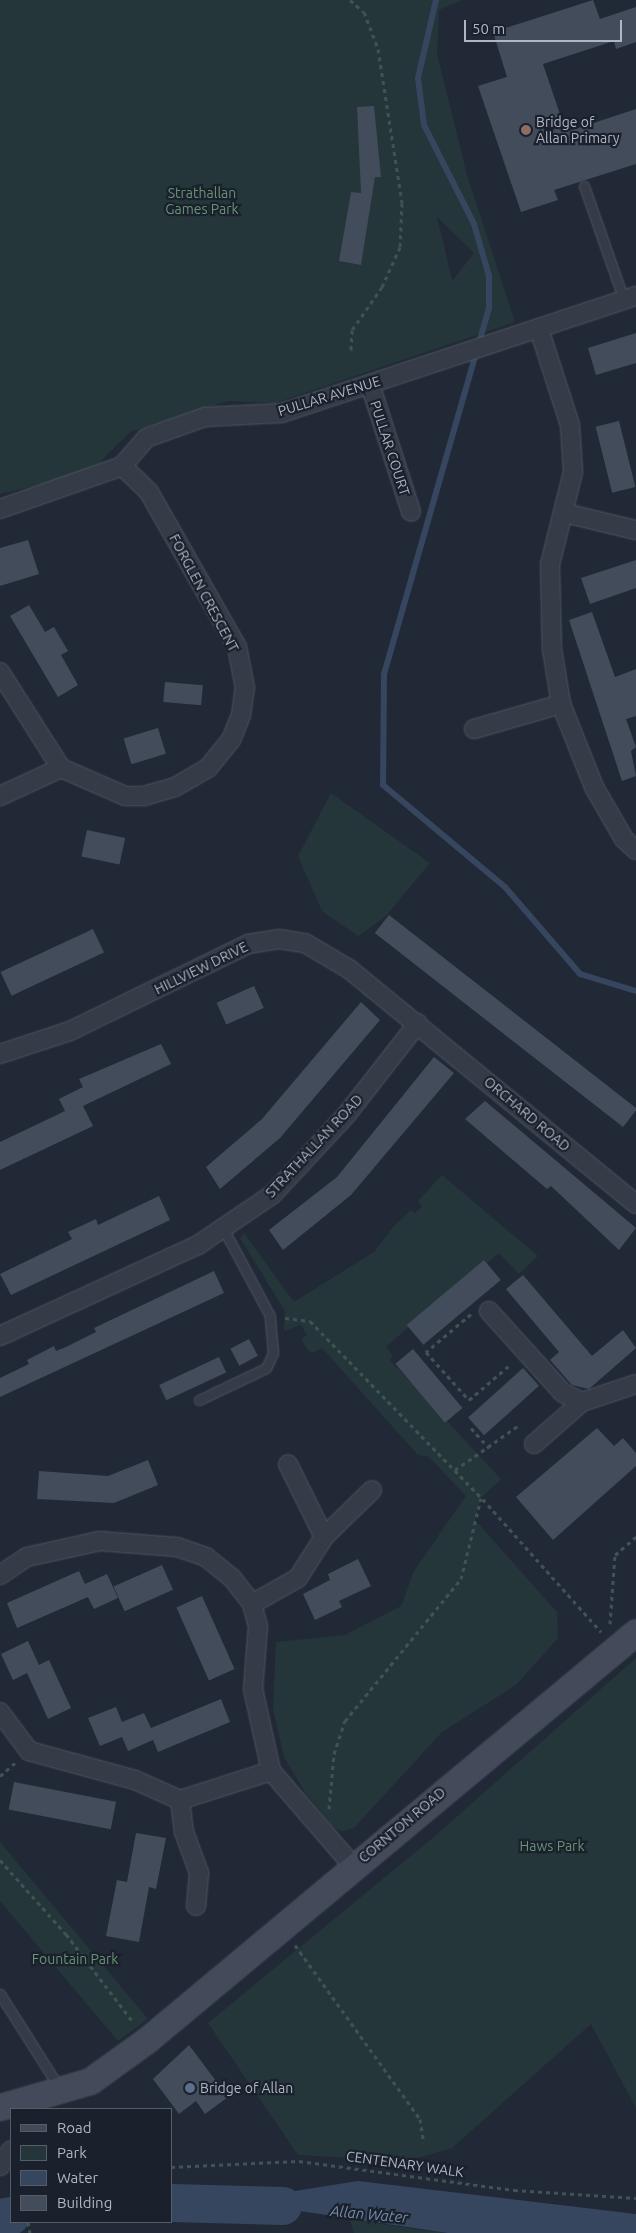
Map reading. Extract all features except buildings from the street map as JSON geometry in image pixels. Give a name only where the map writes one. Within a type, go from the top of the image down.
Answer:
[{"type":"main road","name":"CORNTON ROAD","points":[[10,2107],[90,2081],[172,2022],[613,1644],[636,1632]]},
{"type":"street","name":"PULLAR AVENUE","points":[[0,509],[122,466],[146,438],[205,417],[282,413],[630,298]]},
{"type":"street","points":[[539,329],[570,426],[573,472],[565,513],[550,564],[552,649],[562,704],[594,787],[624,839],[636,850]]},
{"type":"street","name":"PULLAR COURT","points":[[370,384],[411,512]]},
{"type":"street","name":"FORGLEN CRESCENT","points":[[61,768],[91,785],[126,796],[144,796],[175,787],[208,768],[230,740],[241,716],[246,688],[237,647],[149,492],[122,466]]},
{"type":"street","points":[[565,513],[636,530]]},
{"type":"street","points":[[0,672],[61,768],[0,796]]},
{"type":"street","points":[[474,729],[562,704]]},
{"type":"street","name":"HILLVIEW DRIVE","points":[[0,1054],[70,1031],[248,944],[279,938],[305,943],[349,969],[418,1023]]},
{"type":"street","name":"ORCHARD ROAD","points":[[418,1023],[636,1204]]},
{"type":"street","name":"STRATHALLAN ROAD","points":[[0,1336],[198,1245],[273,1194],[348,1114],[418,1023]]},
{"type":"street","points":[[483,1310],[563,1393],[582,1402]]},
{"type":"street","points":[[534,1444],[582,1402],[636,1384]]},
{"type":"street","points":[[288,1464],[324,1537]]},
{"type":"street","points":[[252,1604],[298,1578],[324,1537],[372,1490]]},
{"type":"street","points":[[0,1576],[27,1557],[100,1541],[176,1547],[206,1557],[232,1578],[252,1604],[258,1626],[253,1689],[271,1771],[328,1840],[353,1866]]},
{"type":"street","points":[[0,1712],[29,1750],[135,1780],[180,1800],[271,1771]]},
{"type":"street","points":[[180,1800],[184,1832],[199,1873],[196,1906]]},
{"type":"street","points":[[0,2166],[10,2151]]},
{"type":"lane","points":[[584,186],[630,298]]},
{"type":"lane","points":[[199,1400],[266,1368],[275,1336],[270,1316],[223,1228]]},
{"type":"lane","points":[[0,1994],[60,2090]]},
{"type":"path","points":[[350,0],[364,12],[378,49],[402,203],[400,247],[382,287],[352,330],[351,351]]},
{"type":"path","points":[[483,1310],[426,1352],[469,1400],[517,1358]]},
{"type":"path","points":[[270,1316],[310,1321],[455,1470],[613,1644]]},
{"type":"path","points":[[455,1470],[489,1448],[519,1425]]},
{"type":"path","points":[[471,1428],[489,1448]]},
{"type":"path","points":[[328,1840],[334,1754],[352,1707],[461,1579],[481,1498]]},
{"type":"path","points":[[613,1644],[615,1555],[636,1537]]},
{"type":"path","points":[[0,1860],[66,1934],[146,2040]]},
{"type":"path","points":[[282,1926],[420,2119],[424,2144]]},
{"type":"path","name":"CENTENARY WALK","points":[[172,2167],[299,2161],[514,2190],[636,2198]]},
{"type":"green space","name":"Strathallan Games Park","points":[[0,0],[462,0],[439,10],[437,54],[467,175],[515,322],[275,403],[227,401],[130,432],[89,473],[0,494]],"holes":[[[437,217],[474,253],[453,280]]]},
{"type":"green space","points":[[331,793],[430,863],[385,917],[358,936],[322,911],[298,856]]},
{"type":"green space","points":[[442,1175],[538,1256],[519,1274],[499,1253],[487,1263],[484,1260],[386,1347],[393,1356],[390,1360],[501,1479],[481,1498],[475,1520],[557,1612],[558,1638],[516,1685],[442,1732],[354,1828],[343,1831],[335,1829],[306,1794],[284,1757],[273,1709],[276,1642],[345,1635],[401,1606],[414,1571],[466,1496],[429,1457],[418,1455],[322,1348],[312,1353],[308,1350],[301,1339],[307,1335],[301,1325],[284,1331],[285,1311],[240,1238],[244,1233],[294,1302],[374,1252],[394,1226],[411,1210],[415,1213],[422,1207],[418,1201]]},
{"type":"green space","name":"Haws Park","points":[[636,1658],[636,2108],[591,2024],[452,2148],[406,2161],[298,2155],[208,2023],[435,1836]]},
{"type":"green space","name":"Fountain Park","points":[[0,1842],[148,2019],[118,2041],[0,1901]]},
{"type":"green space","points":[[350,2219],[414,2229],[448,2233],[354,2233]]},
{"type":"water","points":[[358,2181],[636,2214],[636,2233],[448,2233],[232,2201]]},
{"type":"waterway","points":[[436,0],[418,78],[424,125],[474,224],[489,276],[489,308],[384,675],[383,785],[505,887],[580,974],[636,991]]},
{"type":"waterway","name":"Allan Water","points":[[172,2203],[283,2206]]},
{"type":"waterway","name":"Allan Water","points":[[0,2218],[10,2216]]},
{"type":"place","name":"Bridge of Allan Primary","points":[[526,130]]},
{"type":"place","name":"Bridge of Allan","points":[[190,2088]]}]
